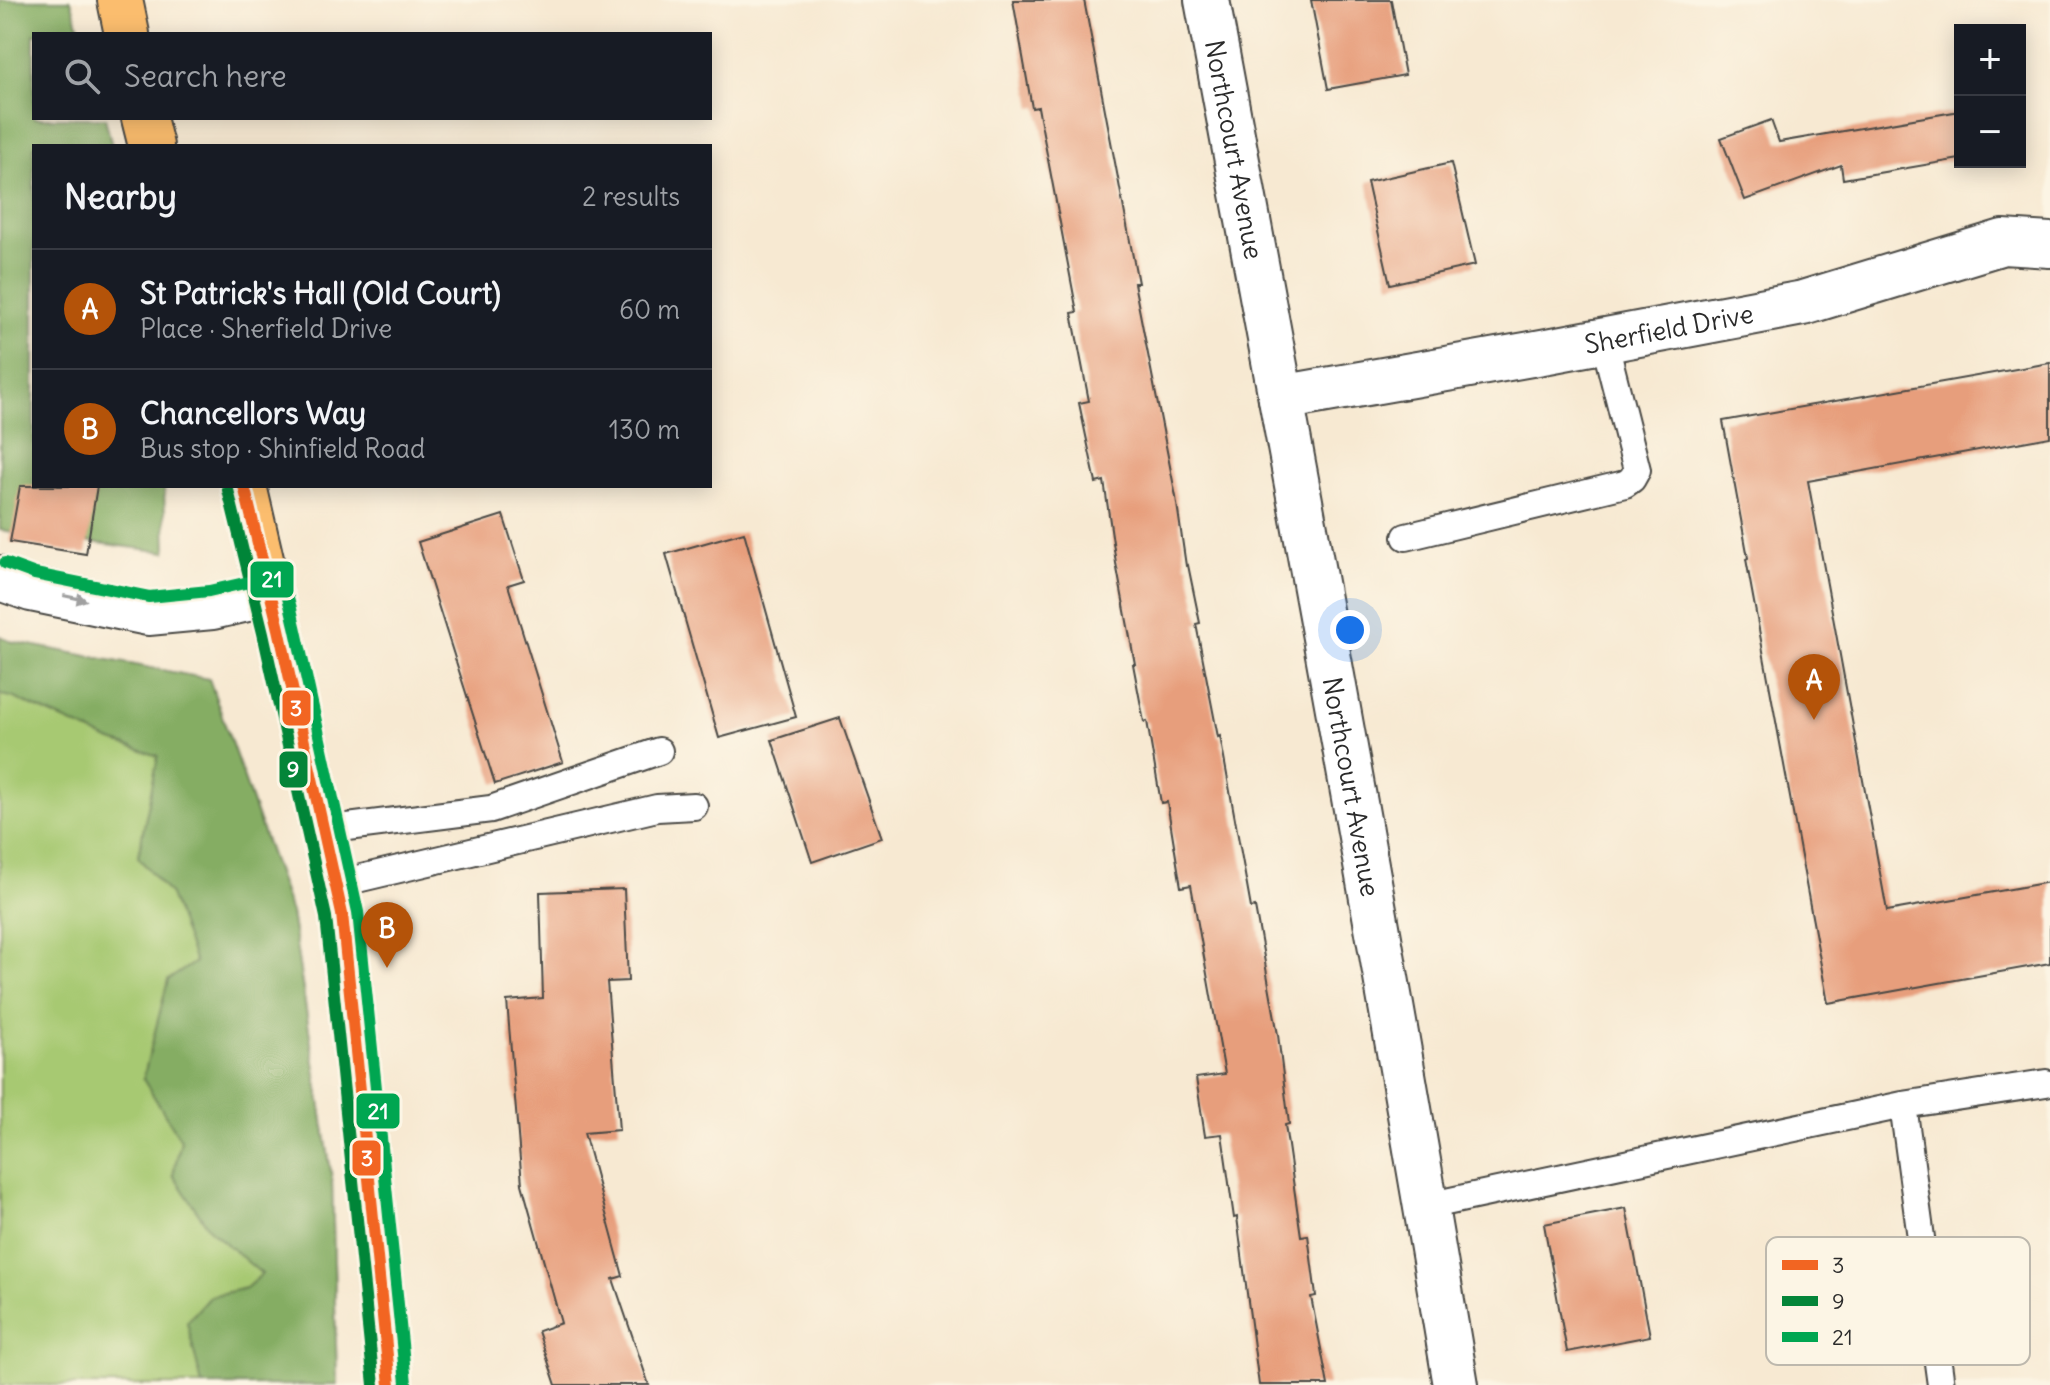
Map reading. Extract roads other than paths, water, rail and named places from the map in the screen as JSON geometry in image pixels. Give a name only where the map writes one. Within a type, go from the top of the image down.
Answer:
[{"type":"main road","points":[[120,0],[127,32]]},
{"type":"main road","points":[[144,120],[150,144]]},
{"type":"main road","points":[[244,488],[342,914],[390,1385]]},
{"type":"street","name":"Northcourt Avenue","points":[[1207,0],[1427,1206],[1456,1385]]},
{"type":"street","name":"Sherfield Drive","points":[[1281,398],[1803,303],[2003,242],[2050,245]]},
{"type":"street","points":[[0,578],[31,589],[148,613],[212,607],[269,594]]},
{"type":"lane","points":[[1406,537],[1625,484],[1632,479],[1637,470],[1604,340]]},
{"type":"lane","points":[[324,830],[491,809],[659,751]]},
{"type":"lane","points":[[336,884],[657,808],[694,806]]},
{"type":"lane","points":[[1427,1206],[1903,1105],[2046,1083]]},
{"type":"lane","points":[[1903,1105],[1921,1237]]},
{"type":"lane","points":[[1938,1365],[1941,1385]]},
{"type":"place","name":"St Patrick's Hall (Old Court)","points":[[1814,720]]},
{"type":"place","name":"Chancellors Way","points":[[387,968]]}]
